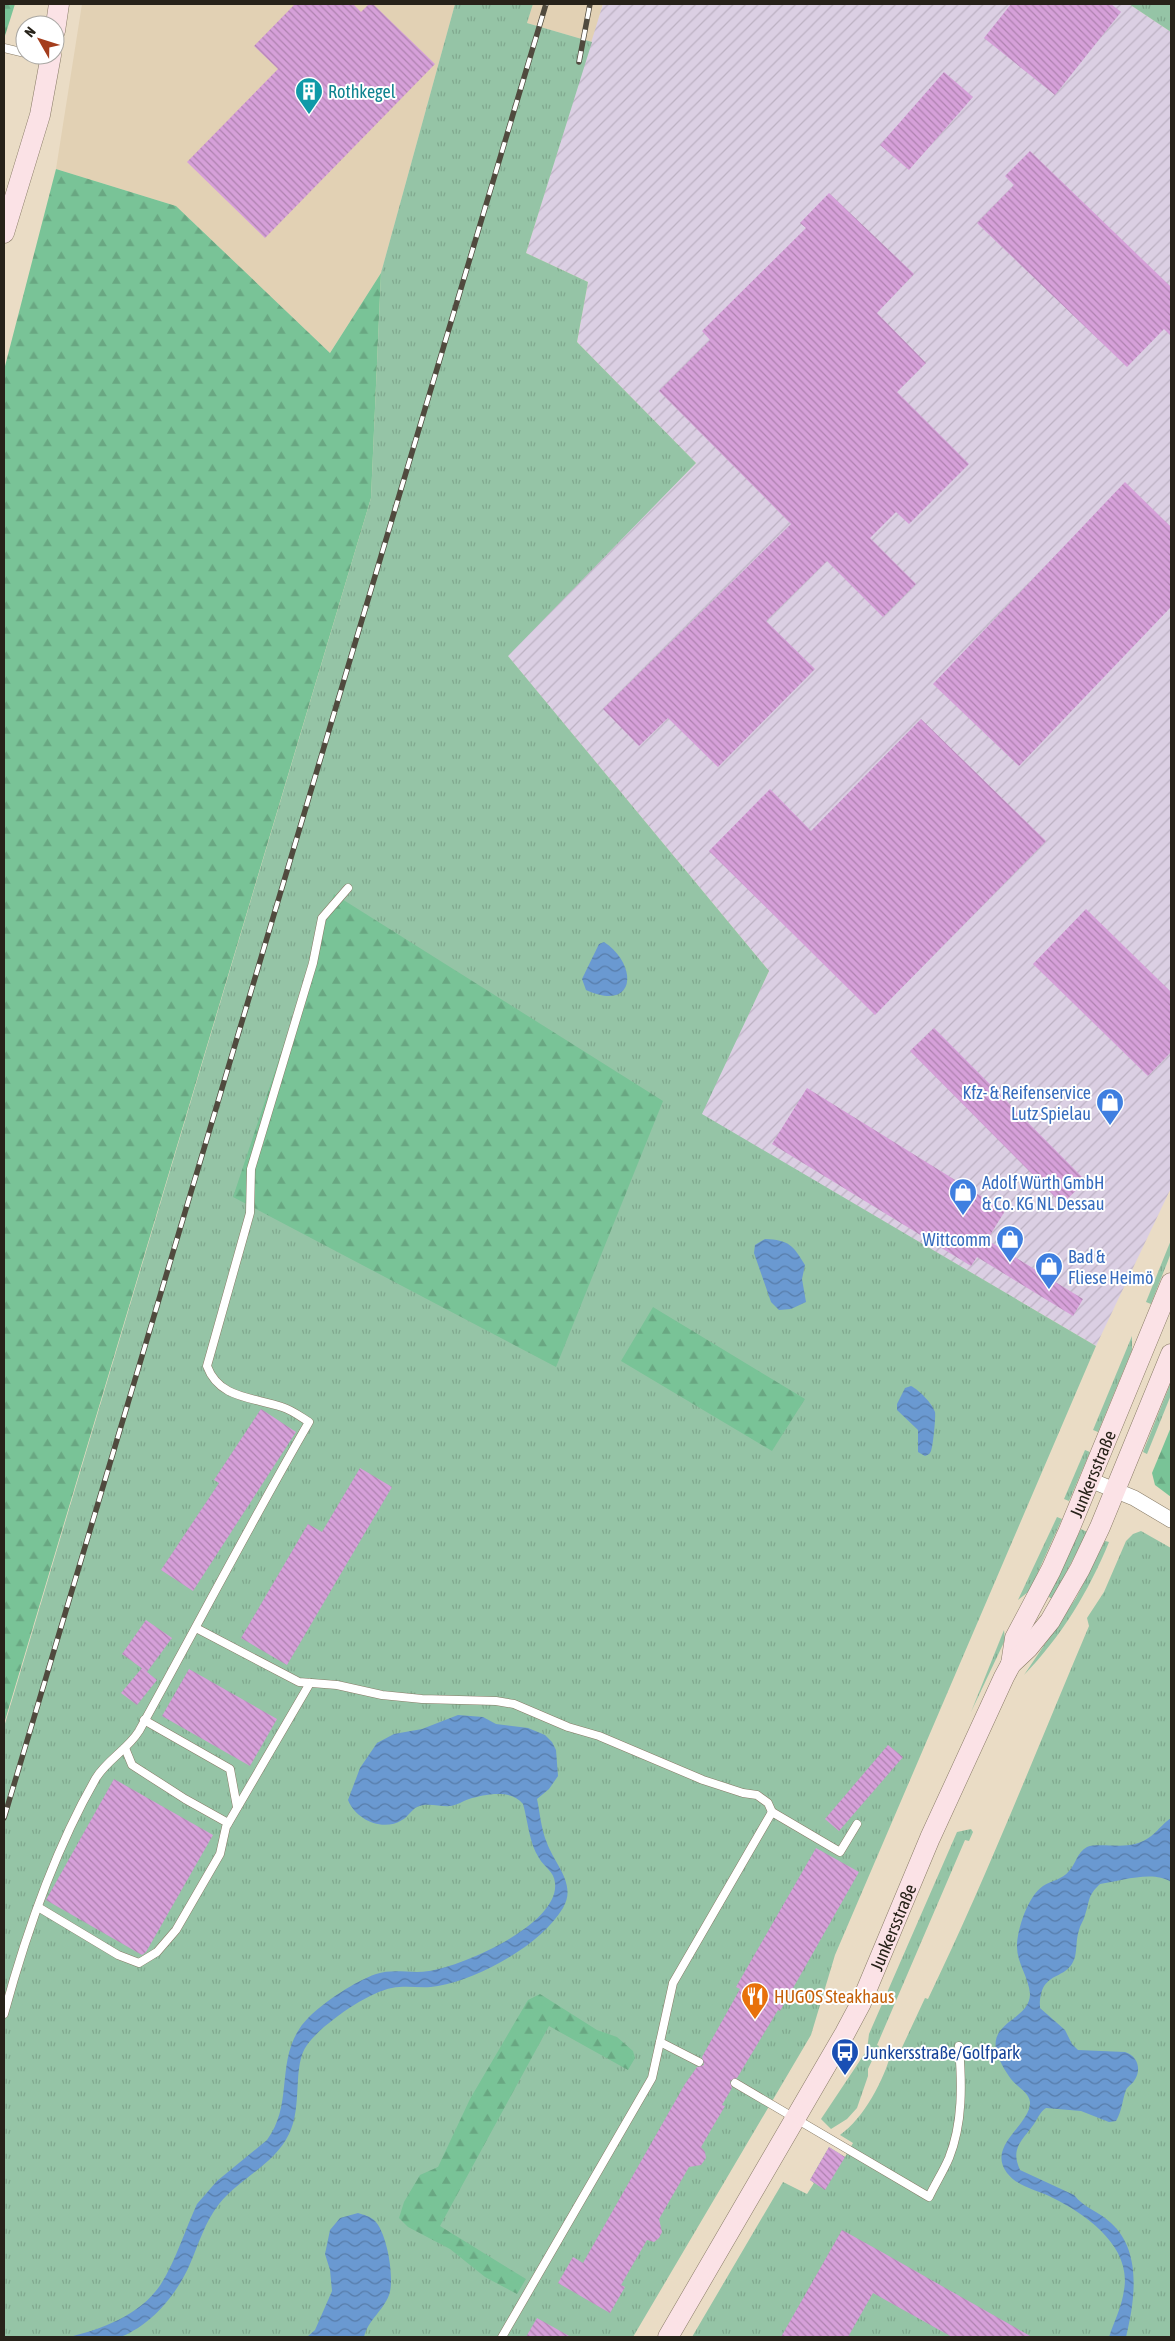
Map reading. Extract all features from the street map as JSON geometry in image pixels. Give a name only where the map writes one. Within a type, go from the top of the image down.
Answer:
[{"type":"main road","points":[[4,233],[38,123],[50,65]]},
{"type":"main road","name":"Junkersstraße","points":[[668,2337],[796,2119],[861,2003],[930,1838],[1011,1664],[1015,1638],[1051,1570],[1171,1283]]},
{"type":"main road","name":"Junkersstraße","points":[[1011,1664],[1028,1648],[1050,1621],[1090,1548],[1171,1354]]},
{"type":"street","points":[[1090,1480],[1115,1490],[1171,1520]]},
{"type":"lane","points":[[4,2014],[38,1907],[66,1833],[98,1776],[134,1739],[196,1628],[251,1522],[310,1422],[284,1407],[234,1395],[211,1378],[207,1366],[250,1213],[251,1169],[313,963],[322,918],[348,888]]},
{"type":"lane","points":[[196,1628],[299,1682],[336,1685],[382,1695],[422,1699],[496,1701],[514,1704],[568,1727],[599,1736],[703,1780],[743,1793],[757,1795],[768,1803],[772,1812],[840,1852],[857,1824]]},
{"type":"lane","points":[[38,1907],[118,1955],[139,1963],[156,1952],[176,1930],[220,1854],[228,1823],[310,1682]]},
{"type":"lane","points":[[144,1720],[230,1769],[237,1807]]},
{"type":"lane","points":[[125,1748],[132,1765],[185,1799],[228,1823]]},
{"type":"lane","points":[[502,2337],[652,2078],[673,1983],[772,1812]]},
{"type":"lane","points":[[660,2042],[699,2062]]},
{"type":"lane","points":[[734,2083],[929,2197],[948,2159],[958,2126],[961,2075],[959,2046]]},
{"type":"shaded area","points":[[82,4],[455,4],[381,273],[330,353],[176,206],[56,169]]},
{"type":"shaded area","points":[[533,4],[603,4],[592,42],[527,23]]},
{"type":"shaded area","points":[[603,4],[1129,4],[1171,32],[1171,1188],[1096,1346],[701,1114],[769,971],[507,655],[696,463],[577,342],[588,282],[526,253]]},
{"type":"green space","points":[[4,4],[15,4],[4,39]]},
{"type":"green space","points":[[455,4],[533,4],[527,23],[592,42],[526,253],[588,282],[577,342],[696,463],[508,656],[769,971],[702,1114],[1096,1346],[835,1955],[811,2035],[633,2337],[4,2337],[4,1727],[371,498],[381,273]]},
{"type":"green space","points":[[1129,4],[1171,4],[1171,32]]},
{"type":"green space","points":[[56,169],[176,206],[330,353],[381,273],[371,498],[4,1724],[4,370]]},
{"type":"green space","points":[[334,894],[663,1101],[556,1367],[233,1197]]},
{"type":"green space","points":[[1171,1240],[1171,1253],[1151,1304],[1146,1302]]},
{"type":"green space","points":[[653,1307],[805,1399],[772,1451],[621,1361]]},
{"type":"green space","points":[[1132,1336],[1132,1350],[1098,1432],[1093,1430]]},
{"type":"green space","points":[[1171,1382],[1171,1395],[1147,1454],[1143,1452]]},
{"type":"green space","points":[[1171,1427],[1171,1497],[1155,1485],[1152,1473]]},
{"type":"green space","points":[[1085,1450],[1090,1452],[1069,1501],[1064,1499]]},
{"type":"green space","points":[[1057,1517],[1062,1519],[1033,1583],[1028,1592],[1018,1600]]},
{"type":"green space","points":[[1081,1529],[1087,1532],[1053,1598],[1050,1598],[1048,1595]]},
{"type":"green space","points":[[1141,1531],[1171,1548],[1171,2337],[692,2337],[783,2182],[807,2194],[814,2183],[810,2180],[829,2147],[845,2157],[853,2143],[840,2135],[849,2128],[865,2109],[878,2086],[891,2053],[898,2056],[925,1998],[928,1999],[971,1907],[1089,1626],[1087,1618],[1104,1592],[1126,1541],[1133,1534]]},
{"type":"green space","points":[[1105,1541],[1109,1542],[1073,1613],[1050,1645],[1024,1675],[1076,1598]]},
{"type":"green space","points":[[1004,1630],[1005,1640],[971,1712]]},
{"type":"green space","points":[[971,1829],[973,1832],[969,1841],[965,1840],[877,2045],[879,2046],[868,2069],[868,2076],[857,2108],[847,2119],[831,2129],[821,2119],[867,2050],[869,2034],[957,1832]]},
{"type":"green space","points":[[540,1994],[597,2030],[617,2037],[633,2051],[635,2058],[628,2070],[549,2026],[440,2226],[526,2279],[517,2294],[485,2277],[450,2249],[408,2227],[399,2218],[404,2202],[420,2175],[438,2167],[470,2099],[528,2000]]},
{"type":"water","points":[[604,942],[615,951],[623,962],[627,973],[627,983],[623,991],[615,995],[603,995],[586,990],[582,979],[599,944]]},
{"type":"water","points":[[765,1239],[785,1242],[801,1258],[805,1265],[802,1279],[806,1302],[791,1309],[779,1310],[771,1302],[754,1253],[755,1245]]},
{"type":"water","points":[[911,1386],[925,1397],[935,1412],[932,1448],[929,1454],[925,1456],[918,1452],[918,1430],[897,1410],[897,1404],[905,1388]]},
{"type":"water","points":[[458,1715],[483,1717],[496,1724],[528,1728],[545,1735],[552,1742],[556,1750],[558,1776],[549,1789],[537,1799],[545,1838],[563,1875],[568,1891],[563,1908],[540,1935],[525,1947],[490,1968],[472,1976],[438,1986],[398,1987],[382,1991],[346,2010],[323,2028],[302,2053],[298,2075],[296,2112],[289,2134],[283,2145],[266,2163],[237,2186],[219,2204],[206,2225],[186,2273],[162,2308],[138,2328],[124,2336],[107,2338],[69,2337],[94,2330],[120,2319],[153,2295],[176,2255],[197,2204],[217,2181],[267,2140],[276,2125],[281,2110],[291,2046],[298,2031],[309,2017],[341,1992],[376,1974],[389,1971],[429,1971],[464,1961],[485,1952],[526,1928],[542,1913],[552,1898],[554,1879],[536,1852],[523,1804],[512,1796],[490,1794],[451,1806],[421,1806],[415,1808],[402,1820],[387,1825],[371,1822],[364,1818],[357,1813],[348,1800],[360,1768],[377,1743],[394,1734],[422,1729]]},
{"type":"water","points":[[1171,1818],[1171,1882],[1155,1877],[1146,1877],[1100,1884],[1093,1892],[1080,1926],[1075,1957],[1071,1965],[1049,1981],[1041,1995],[1040,2008],[1065,2030],[1072,2044],[1078,2050],[1125,2052],[1136,2060],[1138,2072],[1134,2081],[1126,2090],[1118,2117],[1116,2121],[1109,2122],[1081,2111],[1046,2108],[1022,2140],[1016,2156],[1020,2170],[1074,2195],[1082,2203],[1111,2223],[1121,2234],[1128,2247],[1134,2277],[1129,2323],[1126,2337],[1109,2337],[1120,2308],[1124,2290],[1125,2274],[1121,2260],[1114,2246],[1093,2223],[1066,2205],[1017,2182],[1007,2173],[1002,2163],[1002,2153],[1005,2144],[1024,2119],[1030,2102],[1025,2092],[1011,2079],[1002,2065],[996,2049],[996,2040],[999,2032],[1024,2009],[1028,2002],[1030,1994],[1028,1982],[1019,1959],[1017,1947],[1021,1922],[1033,1897],[1043,1886],[1066,1874],[1081,1852],[1087,1847],[1096,1845],[1123,1846],[1141,1842],[1151,1836]]},
{"type":"water","points":[[358,2213],[375,2221],[383,2235],[389,2257],[391,2288],[389,2295],[364,2337],[307,2337],[315,2330],[332,2291],[330,2270],[325,2254],[330,2230],[340,2218]]},
{"type":"building","name":"Rothkegel","points":[[295,4],[353,4],[361,12],[369,4],[373,4],[435,64],[265,238],[187,162],[278,69],[254,46]]},
{"type":"building","points":[[1011,4],[1111,4],[1121,12],[1055,95],[984,38]]},
{"type":"building","points":[[944,72],[973,97],[909,170],[880,145]]},
{"type":"building","points":[[1030,151],[1171,287],[1171,336],[1164,329],[1127,367],[977,223],[1014,185],[1005,176]]},
{"type":"building","points":[[829,193],[914,274],[877,313],[926,363],[897,392],[969,464],[909,524],[896,512],[870,538],[916,584],[883,617],[827,561],[766,621],[815,669],[718,767],[668,718],[639,746],[603,709],[791,524],[659,391],[710,340],[702,331],[806,228],[800,223]]},
{"type":"building","points":[[1125,482],[1171,527],[1171,607],[1019,766],[933,684]]},
{"type":"building","points":[[921,719],[1046,841],[875,1015],[709,851],[770,789],[811,831]]},
{"type":"building","points":[[1086,909],[1171,992],[1171,1052],[1148,1076],[1033,964]]},
{"type":"building","points":[[934,1028],[1086,1181],[1062,1204],[910,1051]]},
{"type":"building","points":[[807,1088],[1005,1211],[987,1240],[1083,1299],[1073,1316],[977,1257],[971,1266],[772,1144]]},
{"type":"building","points":[[261,1409],[296,1432],[193,1591],[161,1570],[219,1483],[214,1480]]},
{"type":"building","points":[[360,1468],[392,1487],[287,1665],[241,1638],[308,1524],[322,1532]]},
{"type":"building","points":[[146,1620],[172,1638],[147,1672],[122,1654]]},
{"type":"building","points":[[142,1668],[157,1680],[137,1705],[121,1693]]},
{"type":"building","points":[[189,1669],[277,1719],[250,1766],[162,1716]]},
{"type":"building","points":[[888,1745],[903,1757],[839,1831],[825,1819]]},
{"type":"building","points":[[114,1779],[213,1835],[146,1952],[142,1955],[46,1900]]},
{"type":"building","points":[[816,1848],[859,1872],[780,2011],[778,2010],[737,2078],[730,2081],[732,2088],[722,2105],[725,2106],[701,2147],[705,2152],[706,2158],[701,2165],[689,2167],[659,2219],[662,2232],[659,2238],[654,2242],[647,2240],[621,2285],[625,2287],[610,2313],[558,2283],[573,2257],[583,2263],[685,2084],[697,2067],[704,2065],[702,2057],[740,1989],[736,1987]]},
{"type":"building","points":[[829,2147],[845,2157],[825,2190],[810,2180]]},
{"type":"building","points":[[842,2230],[1032,2337],[952,2337],[873,2293],[848,2337],[781,2337]]},
{"type":"building","points":[[537,2318],[571,2337],[526,2337]]},
{"type":"railway","points":[[4,1818],[546,4]]},
{"type":"railway","points":[[579,62],[590,4]]},
{"type":"place","name":"Rothkegel","points":[[309,115]]},
{"type":"place","name":"Kfz- & Reifenservice Lutz Spielau","points":[[1110,1126]]},
{"type":"place","name":"Adolf Würth GmbH & Co. KG NL Dessau","points":[[963,1216]]},
{"type":"place","name":"Wittcomm","points":[[1010,1263]]},
{"type":"place","name":"Bad & Fliese Heimö","points":[[1049,1290]]},
{"type":"place","name":"HUGOS Steakhaus","points":[[755,2020]]},
{"type":"place","name":"Junkersstraße/Golfpark","points":[[845,2076]]}]
